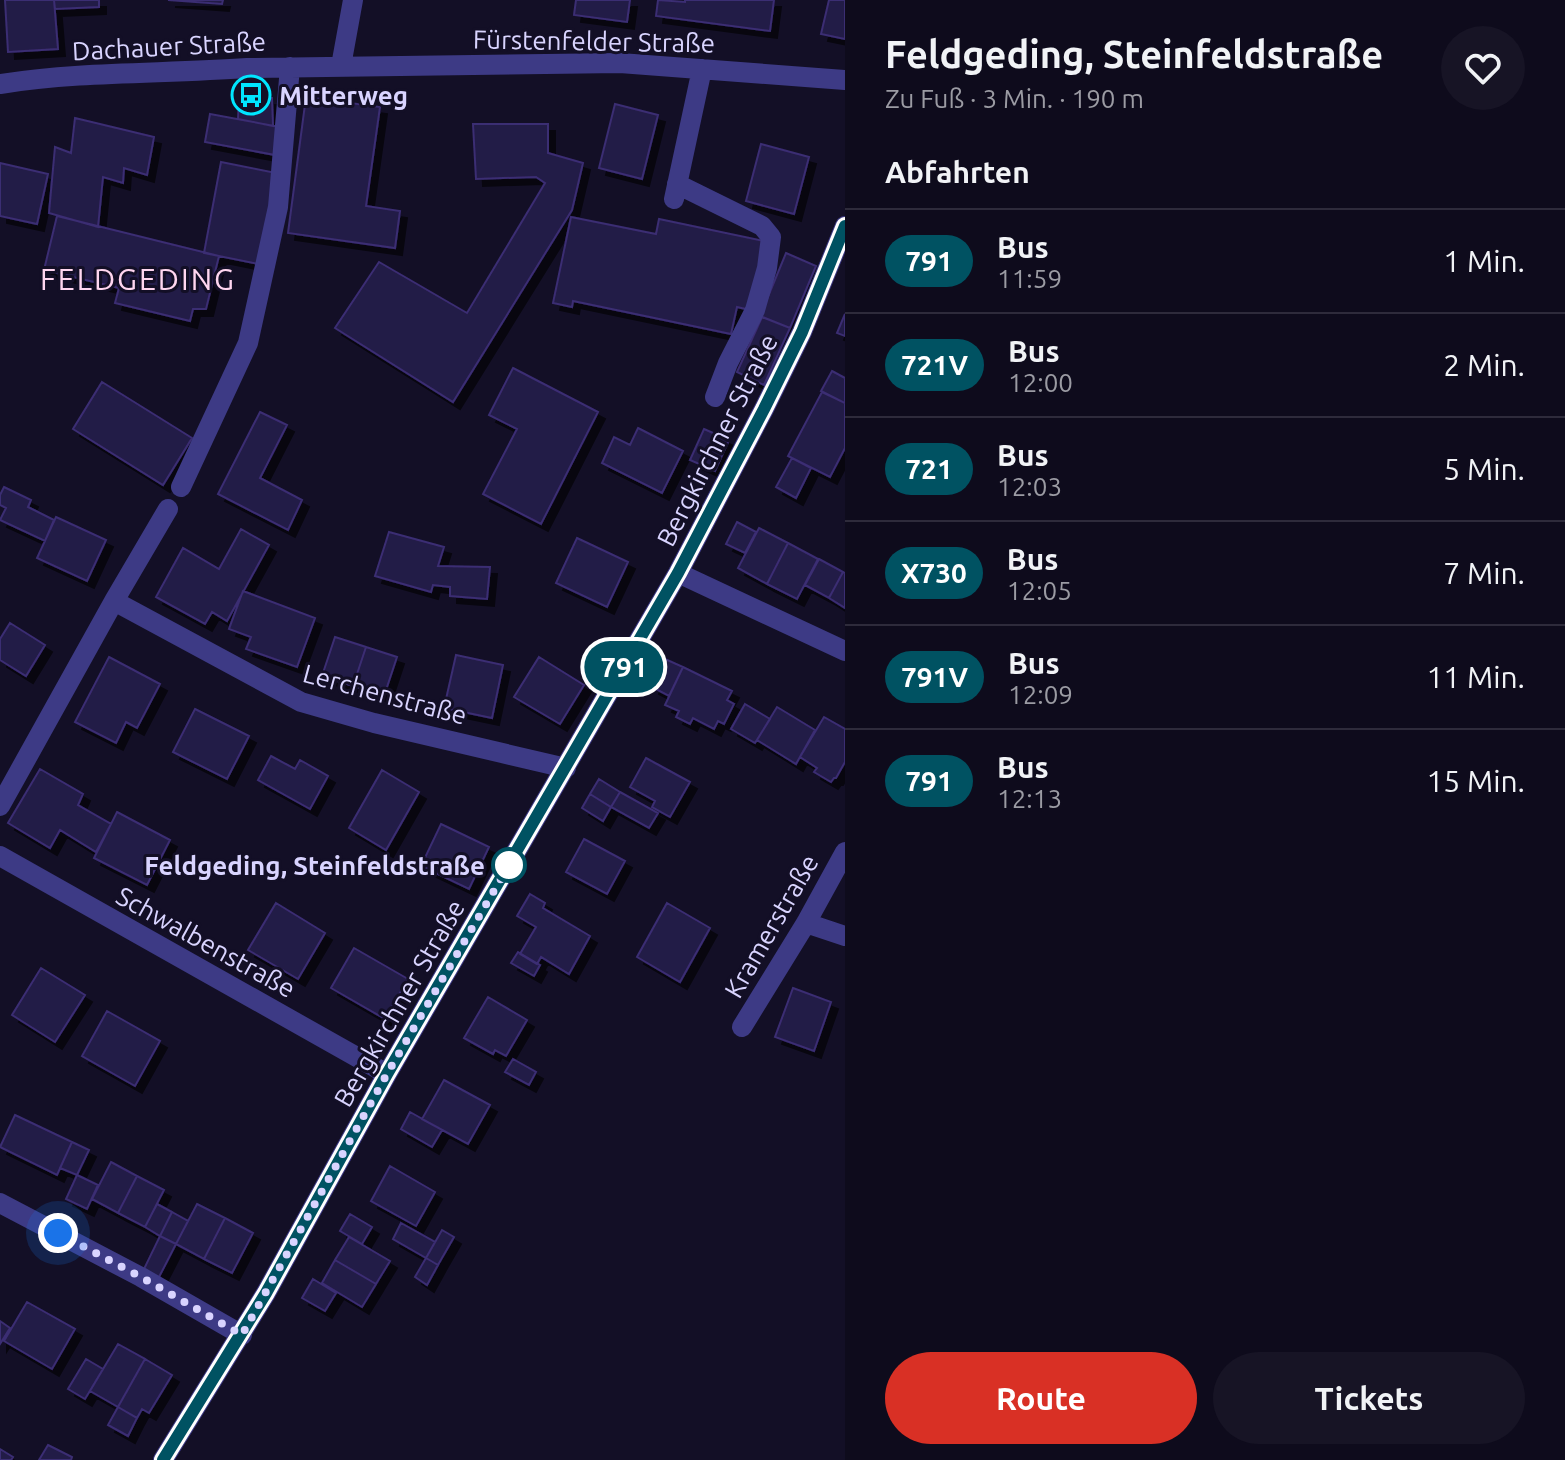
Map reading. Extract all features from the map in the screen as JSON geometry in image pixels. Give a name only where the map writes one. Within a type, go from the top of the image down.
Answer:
[{"type":"street","points":[[341,66],[353,0]]},
{"type":"street","name":"Fürstenfelder Straße","points":[[341,66],[620,63],[845,80]]},
{"type":"street","name":"Dachauer Straße","points":[[0,84],[102,74],[341,66]]},
{"type":"street","points":[[181,487],[248,343],[278,207],[290,67]]},
{"type":"street","points":[[702,69],[675,191],[762,226],[771,237],[767,268],[755,310],[715,397]]},
{"type":"street","name":"Bergkirchner Straße","points":[[163,1460],[242,1335],[387,1074],[678,573],[802,332],[845,226]]},
{"type":"street","points":[[0,806],[168,509]]},
{"type":"street","points":[[678,573],[845,651]]},
{"type":"street","name":"Lerchenstraße","points":[[114,601],[301,702],[374,723],[566,768]]},
{"type":"street","name":"Kramerstraße","points":[[742,1027],[806,923],[845,852]]},
{"type":"street","name":"Schwalbenstraße","points":[[0,856],[387,1074]]},
{"type":"street","points":[[806,923],[845,936]]},
{"type":"street","points":[[0,1203],[141,1277],[242,1335]]},
{"type":"building","points":[[5,0],[54,0],[58,49],[8,52]]},
{"type":"building","points":[[54,0],[99,0],[99,7],[55,9]]},
{"type":"building","points":[[168,0],[223,0],[222,4]]},
{"type":"building","points":[[576,0],[630,0],[627,22],[574,15]]},
{"type":"building","points":[[658,0],[774,0],[770,31],[656,16]]},
{"type":"building","points":[[829,0],[845,0],[845,39],[821,34]]},
{"type":"building","points":[[306,97],[380,107],[366,206],[400,211],[395,248],[288,233]]},
{"type":"building","points":[[272,98],[273,126],[238,119],[239,99]]},
{"type":"building","points":[[615,104],[658,115],[642,179],[599,168]]},
{"type":"building","points":[[210,114],[280,127],[275,155],[205,142]]},
{"type":"building","points":[[75,118],[154,137],[147,175],[124,168],[123,183],[103,177],[98,227],[49,213],[55,147],[71,153]]},
{"type":"building","points":[[473,124],[548,124],[548,153],[583,163],[572,210],[453,402],[335,328],[379,262],[467,313],[545,183],[536,177],[476,179]]},
{"type":"building","points":[[761,144],[809,157],[794,214],[746,201]]},
{"type":"building","points":[[221,162],[276,173],[258,264],[204,253]]},
{"type":"building","points":[[0,163],[48,174],[37,224],[0,216]]},
{"type":"building","points":[[57,216],[219,256],[206,309],[193,309],[190,321],[115,303],[119,288],[44,270]]},
{"type":"building","points":[[571,217],[656,234],[659,219],[764,241],[750,310],[737,307],[731,334],[573,301],[572,307],[553,303]]},
{"type":"building","points":[[786,253],[816,266],[790,328],[760,316]]},
{"type":"building","points":[[845,314],[845,336],[837,333]]},
{"type":"building","points":[[762,317],[790,328],[764,385],[737,372]]},
{"type":"building","points":[[513,368],[598,412],[541,524],[483,494],[517,429],[489,415]]},
{"type":"building","points":[[832,371],[845,378],[845,403],[821,391]]},
{"type":"building","points":[[102,382],[192,438],[163,485],[73,429]]},
{"type":"building","points":[[822,392],[845,403],[845,448],[830,477],[788,456]]},
{"type":"building","points":[[260,412],[287,425],[260,478],[302,500],[288,530],[218,494]]},
{"type":"building","points":[[638,428],[683,451],[662,493],[602,463],[614,437],[630,445]]},
{"type":"building","points":[[704,429],[729,440],[715,471],[690,460]]},
{"type":"building","points":[[792,458],[811,468],[796,498],[776,487]]},
{"type":"building","points":[[4,487],[31,500],[28,507],[54,520],[45,541],[0,520],[6,508],[0,505]]},
{"type":"building","points":[[56,517],[106,540],[87,581],[37,558]]},
{"type":"building","points":[[737,522],[756,532],[745,553],[726,544]]},
{"type":"building","points":[[759,528],[788,543],[767,584],[738,568]]},
{"type":"building","points":[[241,529],[269,545],[227,621],[212,612],[205,624],[156,597],[183,548],[219,569]]},
{"type":"building","points":[[389,532],[444,547],[438,566],[490,567],[487,599],[450,596],[450,587],[433,585],[431,592],[375,576]]},
{"type":"building","points":[[577,538],[628,562],[607,607],[556,583]]},
{"type":"building","points":[[788,543],[818,559],[797,599],[767,584]]},
{"type":"building","points":[[819,559],[843,572],[829,598],[805,585]]},
{"type":"building","points":[[845,573],[845,608],[829,598]]},
{"type":"building","points":[[243,591],[315,618],[297,667],[246,649],[251,637],[229,629]]},
{"type":"building","points":[[10,623],[45,645],[26,676],[0,660],[0,639]]},
{"type":"building","points":[[335,637],[366,647],[353,686],[322,676]]},
{"type":"building","points":[[366,647],[397,657],[384,696],[353,686]]},
{"type":"building","points":[[456,655],[503,665],[492,718],[444,708]]},
{"type":"building","points":[[109,657],[160,684],[137,728],[126,722],[116,743],[75,722]]},
{"type":"building","points":[[539,657],[584,685],[560,724],[514,697]]},
{"type":"building","points":[[665,659],[683,667],[669,696],[652,687]]},
{"type":"building","points":[[683,667],[732,691],[727,700],[734,704],[724,724],[718,721],[714,729],[693,718],[690,724],[676,717],[679,711],[665,705]]},
{"type":"building","points":[[745,704],[770,719],[755,743],[731,729]]},
{"type":"building","points":[[777,707],[815,730],[796,764],[757,740]]},
{"type":"building","points":[[195,709],[249,736],[227,779],[173,752]]},
{"type":"building","points":[[824,717],[845,729],[845,762],[831,782],[814,772],[817,768],[800,757]]},
{"type":"building","points":[[271,756],[295,769],[300,760],[328,776],[310,809],[258,780]]},
{"type":"building","points":[[646,758],[690,782],[670,817],[652,807],[655,801],[630,787]]},
{"type":"building","points":[[40,769],[83,794],[78,805],[111,824],[96,852],[60,830],[50,848],[8,823]]},
{"type":"building","points":[[382,770],[419,792],[386,850],[349,828]]},
{"type":"building","points":[[599,779],[620,792],[611,807],[590,794]]},
{"type":"building","points":[[620,792],[658,813],[649,828],[611,807]]},
{"type":"building","points":[[590,794],[611,807],[603,821],[582,808]]},
{"type":"building","points":[[117,812],[170,840],[147,885],[94,858]]},
{"type":"building","points":[[441,824],[489,847],[469,889],[421,866]]},
{"type":"building","points":[[584,839],[625,861],[607,894],[566,872]]},
{"type":"building","points":[[530,894],[545,903],[543,908],[590,936],[569,974],[541,957],[537,964],[520,954],[536,927],[517,916]]},
{"type":"building","points":[[276,903],[325,933],[298,979],[248,950]]},
{"type":"building","points":[[667,903],[710,928],[680,982],[637,957]]},
{"type":"building","points":[[354,948],[408,979],[385,1019],[331,988]]},
{"type":"building","points":[[518,952],[540,965],[534,976],[511,963]]},
{"type":"building","points":[[41,968],[85,995],[55,1042],[12,1015]]},
{"type":"building","points":[[793,988],[831,1002],[814,1051],[775,1037]]},
{"type":"building","points":[[488,997],[527,1020],[506,1056],[495,1050],[493,1054],[464,1038]]},
{"type":"building","points":[[107,1011],[160,1041],[135,1086],[82,1056]]},
{"type":"building","points":[[513,1059],[536,1072],[529,1085],[505,1072]]},
{"type":"building","points":[[444,1080],[490,1105],[468,1144],[422,1119]]},
{"type":"building","points":[[410,1112],[442,1130],[432,1147],[401,1129]]},
{"type":"building","points":[[15,1115],[72,1142],[57,1175],[0,1147]]},
{"type":"building","points":[[72,1142],[89,1150],[77,1175],[60,1168]]},
{"type":"building","points":[[111,1162],[137,1176],[118,1213],[92,1199]]},
{"type":"building","points":[[390,1166],[435,1192],[416,1226],[371,1201]]},
{"type":"building","points":[[77,1175],[98,1185],[87,1209],[66,1199]]},
{"type":"building","points":[[137,1176],[164,1190],[145,1227],[118,1213]]},
{"type":"building","points":[[157,1204],[172,1212],[160,1236],[145,1227]]},
{"type":"building","points":[[197,1204],[225,1218],[204,1259],[176,1244]]},
{"type":"building","points":[[172,1212],[188,1221],[176,1244],[160,1236]]},
{"type":"building","points":[[350,1214],[372,1227],[362,1244],[340,1231]]},
{"type":"building","points":[[225,1218],[253,1233],[232,1273],[204,1259]]},
{"type":"building","points":[[401,1223],[435,1242],[426,1258],[393,1239]]},
{"type":"building","points":[[442,1230],[454,1237],[438,1265],[426,1258]]},
{"type":"building","points":[[160,1236],[176,1244],[158,1279],[143,1271]]},
{"type":"building","points":[[349,1237],[390,1261],[376,1284],[335,1260]]},
{"type":"building","points":[[426,1258],[438,1265],[427,1285],[415,1277]]},
{"type":"building","points":[[335,1260],[376,1284],[362,1307],[322,1283]]},
{"type":"building","points":[[313,1279],[336,1293],[325,1311],[302,1298]]},
{"type":"building","points":[[27,1302],[75,1329],[52,1369],[4,1341]]},
{"type":"building","points":[[0,1321],[10,1328],[0,1344]]},
{"type":"building","points":[[118,1344],[145,1359],[118,1407],[90,1391]]},
{"type":"building","points":[[86,1359],[103,1369],[85,1399],[68,1389]]},
{"type":"building","points":[[145,1359],[172,1375],[149,1413],[142,1409],[137,1418],[118,1407]]},
{"type":"building","points":[[118,1407],[137,1418],[128,1436],[108,1425]]},
{"type":"building","points":[[48,1445],[72,1457],[71,1460],[39,1460]]},
{"type":"building","points":[[0,1449],[13,1457],[11,1460],[0,1460]]},
{"type":"bus line","name":"791","points":[[163,1460],[242,1335],[387,1074],[678,573],[802,332],[845,226]]},
{"type":"place","name":"Mitterweg","points":[[251,95]]},
{"type":"place","name":"Feldgeding, Steinfeldstraße","points":[[509,865]]},
{"type":"district","name":"FELDGEDING","points":[[138,279]]},
{"type":"route","points":[[58,1233],[242,1335],[387,1074],[509,865]]}]
